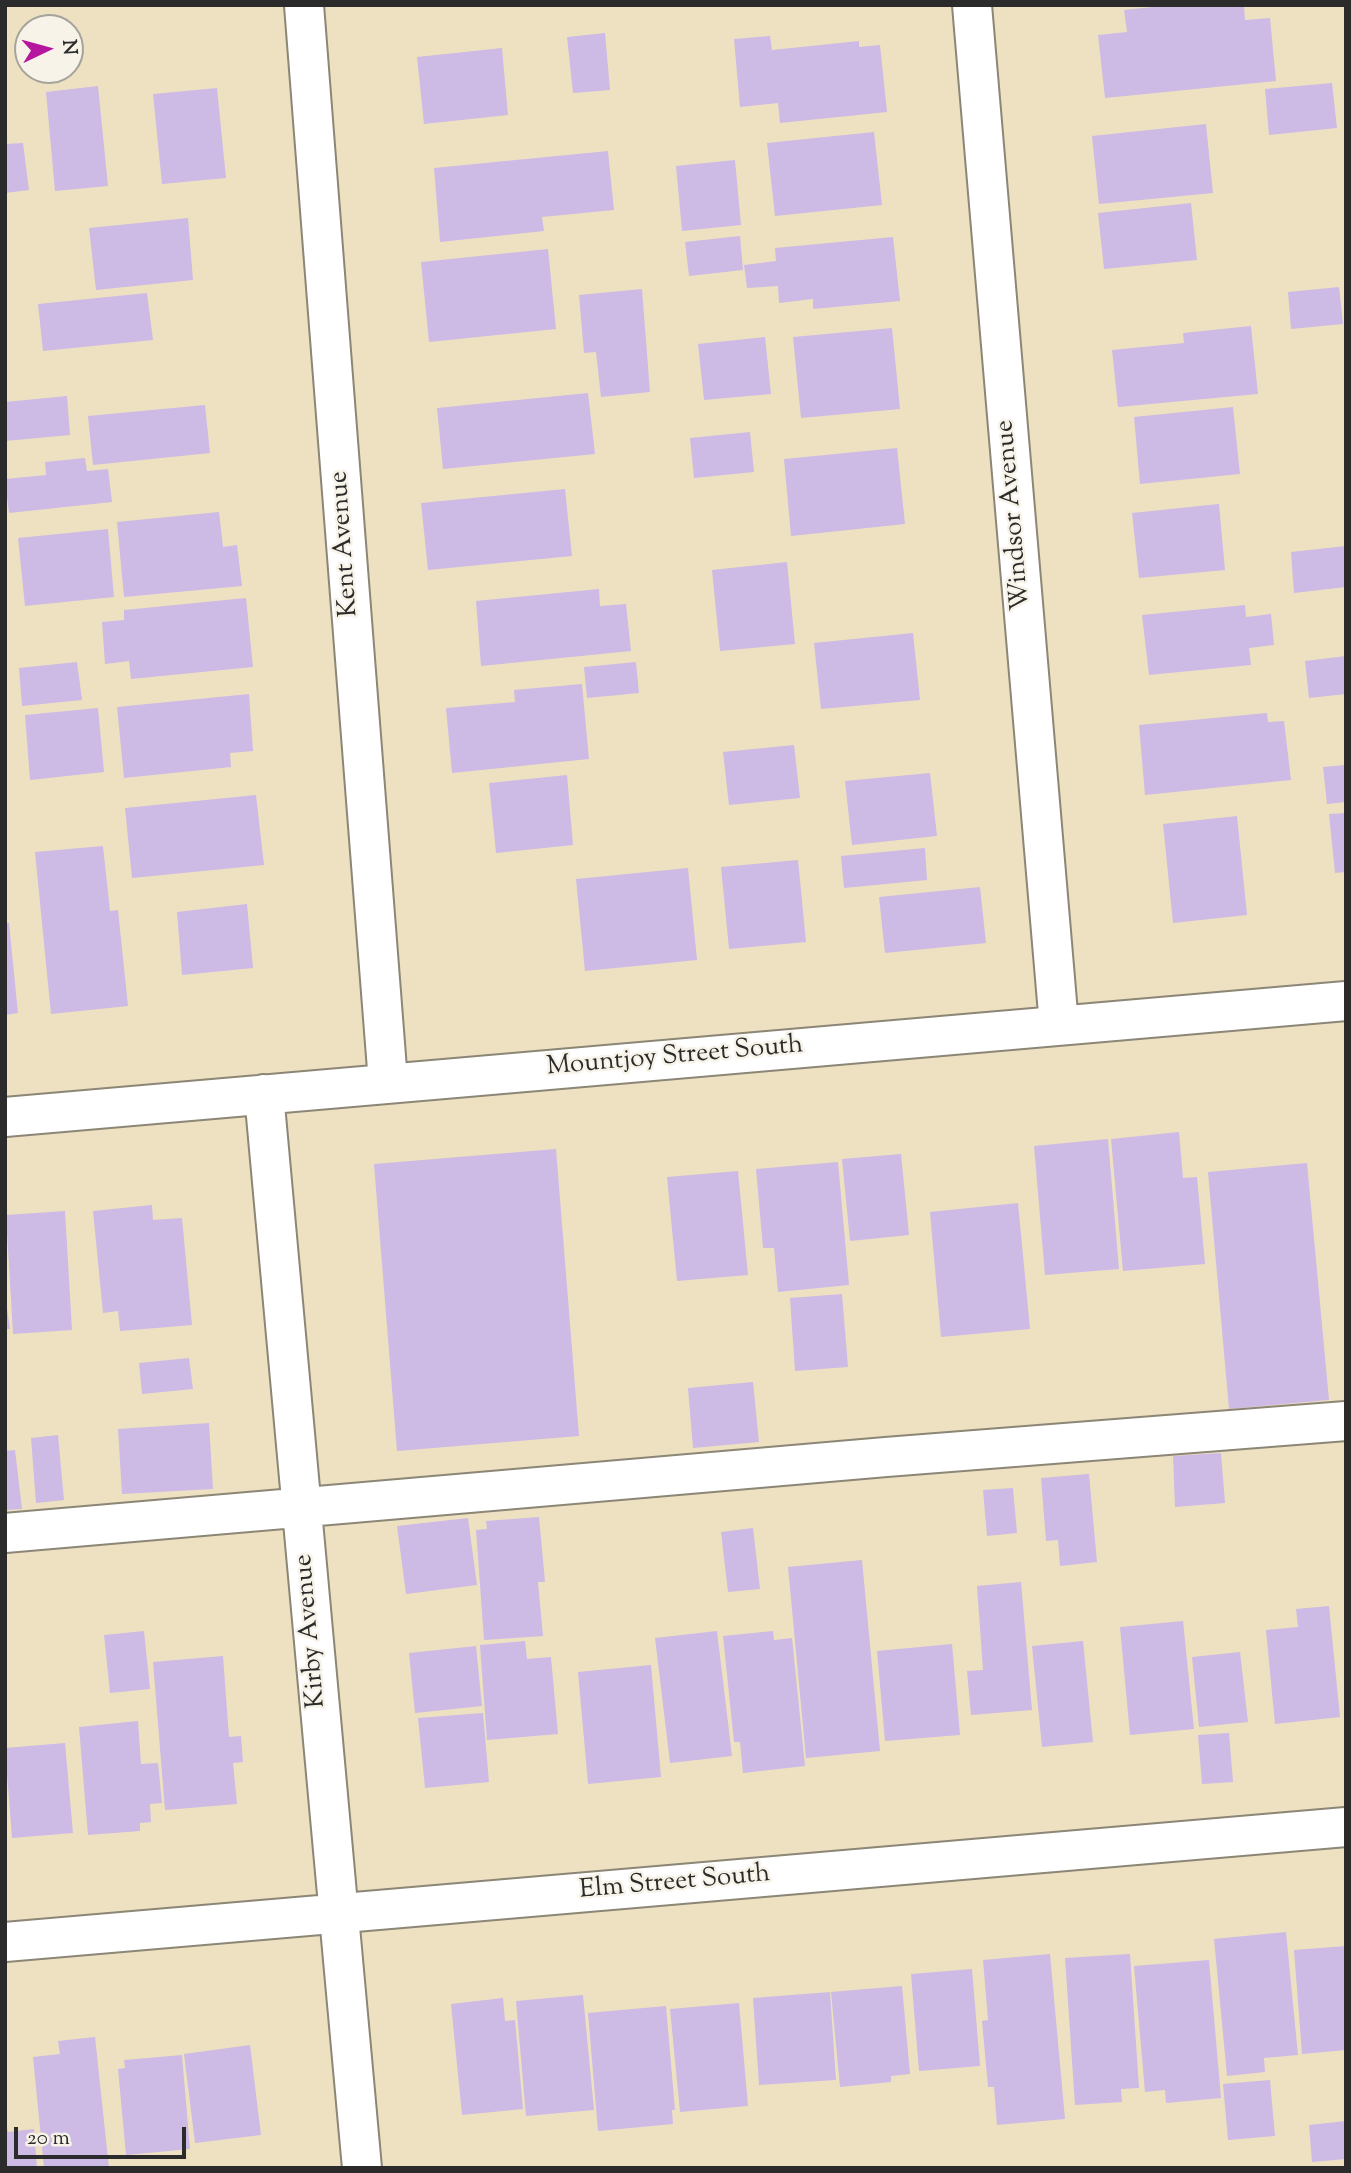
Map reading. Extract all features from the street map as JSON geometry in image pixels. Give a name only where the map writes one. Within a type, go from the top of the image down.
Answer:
[{"type":"street","name":"Kent Avenue","points":[[304,5],[388,1082]]},
{"type":"street","name":"Windsor Avenue","points":[[972,5],[1059,1025]]},
{"type":"street","name":"Mountjoy Street South","points":[[5,1117],[1346,1001]]},
{"type":"street","name":"Kirby Avenue","points":[[264,1094],[362,2168]]},
{"type":"street","points":[[5,1533],[300,1506],[1346,1421]]},
{"type":"street","name":"Elm Street South","points":[[5,1942],[1346,1827]]},
{"type":"building","points":[[1173,5],[1244,5],[1245,20],[1270,18],[1276,81],[1105,98],[1098,35],[1127,32],[1124,10]]},
{"type":"building","points":[[605,33],[610,90],[573,93],[567,37]]},
{"type":"building","points":[[770,36],[772,50],[859,41],[859,47],[880,45],[887,112],[780,123],[778,103],[740,107],[734,39]]},
{"type":"building","points":[[502,48],[508,115],[424,124],[417,57]]},
{"type":"building","points":[[1332,83],[1337,128],[1269,135],[1265,89]]},
{"type":"building","points":[[98,86],[108,186],[55,191],[46,92]]},
{"type":"building","points":[[217,88],[226,178],[162,184],[153,94]]},
{"type":"building","points":[[1206,124],[1213,193],[1099,204],[1092,136]]},
{"type":"building","points":[[874,132],[882,205],[775,216],[767,143]]},
{"type":"building","points":[[23,143],[29,190],[5,193],[5,144]]},
{"type":"building","points":[[608,151],[614,210],[542,217],[544,231],[440,242],[434,168]]},
{"type":"building","points":[[735,160],[741,225],[682,231],[676,166]]},
{"type":"building","points":[[1191,203],[1197,260],[1104,269],[1098,213]]},
{"type":"building","points":[[188,218],[193,280],[96,290],[89,228]]},
{"type":"building","points":[[740,236],[743,270],[689,276],[685,242]]},
{"type":"building","points":[[893,237],[900,301],[813,309],[813,299],[779,303],[778,286],[747,288],[744,265],[776,261],[775,248]]},
{"type":"building","points":[[548,249],[556,329],[429,342],[421,262]]},
{"type":"building","points":[[1339,287],[1343,324],[1291,329],[1288,292]]},
{"type":"building","points":[[642,289],[650,392],[601,397],[596,352],[584,353],[579,295]]},
{"type":"building","points":[[147,293],[153,340],[43,351],[38,304]]},
{"type":"building","points":[[1251,326],[1258,394],[1118,407],[1112,350],[1184,343],[1183,333]]},
{"type":"building","points":[[892,328],[900,409],[801,418],[793,337]]},
{"type":"building","points":[[765,337],[771,394],[704,400],[698,344]]},
{"type":"building","points":[[588,393],[595,454],[443,469],[437,408]]},
{"type":"building","points":[[67,396],[70,435],[5,441],[5,402]]},
{"type":"building","points":[[205,405],[210,453],[93,465],[88,416]]},
{"type":"building","points":[[1233,407],[1240,474],[1140,484],[1134,417]]},
{"type":"building","points":[[750,432],[754,472],[694,478],[690,438]]},
{"type":"building","points":[[897,448],[905,524],[791,536],[784,459]]},
{"type":"building","points":[[85,458],[87,471],[108,469],[112,502],[9,513],[5,479],[46,475],[45,462]]},
{"type":"building","points":[[565,489],[572,556],[428,570],[421,503]]},
{"type":"building","points":[[1219,504],[1225,570],[1139,578],[1132,513]]},
{"type":"building","points":[[219,512],[223,547],[237,545],[242,586],[124,597],[117,522]]},
{"type":"building","points":[[108,529],[114,597],[25,606],[18,538]]},
{"type":"building","points":[[1346,546],[1346,587],[1294,593],[1291,552]]},
{"type":"building","points":[[787,562],[795,644],[720,651],[712,570]]},
{"type":"building","points":[[599,589],[600,606],[626,604],[631,651],[481,666],[476,601]]},
{"type":"building","points":[[246,598],[253,667],[131,679],[129,661],[105,664],[102,622],[124,620],[124,610]]},
{"type":"building","points":[[1245,605],[1246,617],[1271,614],[1274,645],[1249,648],[1251,665],[1149,675],[1142,615]]},
{"type":"building","points":[[913,633],[920,700],[821,709],[814,643]]},
{"type":"building","points":[[1346,656],[1346,694],[1309,698],[1305,661]]},
{"type":"building","points":[[77,662],[82,700],[22,706],[19,668]]},
{"type":"building","points":[[636,662],[639,693],[587,698],[584,667]]},
{"type":"building","points":[[582,684],[589,759],[452,773],[446,708],[515,702],[514,690]]},
{"type":"building","points":[[249,694],[253,751],[230,753],[231,767],[124,778],[117,707]]},
{"type":"building","points":[[98,708],[104,772],[30,780],[25,715]]},
{"type":"building","points":[[1267,713],[1268,722],[1284,721],[1291,780],[1145,795],[1139,725]]},
{"type":"building","points":[[794,745],[800,798],[729,805],[723,752]]},
{"type":"building","points":[[1346,765],[1346,802],[1327,804],[1323,767]]},
{"type":"building","points":[[930,773],[937,836],[852,845],[845,781]]},
{"type":"building","points":[[567,775],[573,845],[496,853],[489,783]]},
{"type":"building","points":[[256,795],[264,865],[132,878],[125,808]]},
{"type":"building","points":[[1346,813],[1346,872],[1335,873],[1329,814]]},
{"type":"building","points":[[1237,816],[1247,915],[1173,923],[1163,824]]},
{"type":"building","points":[[103,846],[110,911],[118,910],[128,1006],[51,1014],[35,852]]},
{"type":"building","points":[[925,848],[927,880],[844,888],[841,856]]},
{"type":"building","points":[[798,860],[806,942],[729,949],[721,867]]},
{"type":"building","points":[[688,868],[697,960],[585,971],[576,879]]},
{"type":"building","points":[[980,887],[986,943],[885,953],[879,897]]},
{"type":"building","points":[[247,904],[253,968],[182,975],[177,912]]},
{"type":"building","points":[[5,923],[9,923],[18,1013],[5,1015]]},
{"type":"building","points":[[1179,1132],[1183,1178],[1197,1177],[1205,1264],[1123,1271],[1111,1139]]},
{"type":"building","points":[[1108,1139],[1119,1269],[1045,1275],[1034,1146]]},
{"type":"building","points":[[556,1149],[579,1436],[397,1451],[374,1164]]},
{"type":"building","points":[[901,1154],[909,1235],[850,1241],[842,1159]]},
{"type":"building","points":[[838,1162],[849,1285],[778,1292],[774,1248],[763,1248],[756,1169]]},
{"type":"building","points":[[1307,1163],[1329,1400],[1229,1409],[1208,1172]]},
{"type":"building","points":[[738,1171],[748,1275],[677,1281],[667,1177]]},
{"type":"building","points":[[1018,1203],[1030,1329],[941,1337],[930,1212]]},
{"type":"building","points":[[152,1205],[153,1220],[182,1218],[192,1325],[120,1331],[118,1311],[103,1313],[93,1211]]},
{"type":"building","points":[[65,1211],[72,1330],[13,1334],[6,1215]]},
{"type":"building","points":[[842,1294],[848,1367],[795,1371],[790,1298]]},
{"type":"building","points":[[5,1295],[10,1329],[5,1329]]},
{"type":"building","points":[[189,1358],[193,1389],[142,1394],[139,1363]]},
{"type":"building","points":[[753,1382],[759,1442],[693,1448],[688,1388]]},
{"type":"building","points":[[209,1423],[213,1489],[122,1494],[118,1429]]},
{"type":"building","points":[[58,1435],[64,1500],[36,1503],[31,1438]]},
{"type":"building","points":[[15,1450],[22,1509],[5,1510],[5,1451]]},
{"type":"building","points":[[1221,1453],[1225,1503],[1175,1507],[1173,1456]]},
{"type":"building","points":[[1089,1474],[1097,1562],[1060,1566],[1058,1540],[1046,1541],[1041,1478]]},
{"type":"building","points":[[1013,1488],[1017,1533],[987,1536],[983,1490]]},
{"type":"building","points":[[539,1517],[545,1582],[538,1582],[543,1636],[484,1640],[476,1530],[487,1529],[486,1521]]},
{"type":"building","points":[[468,1518],[477,1585],[406,1594],[397,1526]]},
{"type":"building","points":[[753,1528],[760,1589],[728,1592],[721,1532]]},
{"type":"building","points":[[862,1560],[880,1751],[806,1758],[788,1567]]},
{"type":"building","points":[[1021,1582],[1032,1710],[971,1715],[967,1671],[983,1670],[977,1586]]},
{"type":"building","points":[[1329,1606],[1340,1717],[1275,1724],[1266,1630],[1298,1627],[1296,1609]]},
{"type":"building","points":[[1183,1621],[1194,1729],[1130,1735],[1120,1627]]},
{"type":"building","points":[[144,1631],[150,1689],[110,1693],[104,1635]]},
{"type":"building","points":[[717,1631],[732,1756],[670,1763],[655,1638]]},
{"type":"building","points":[[773,1631],[774,1640],[792,1638],[805,1766],[743,1773],[740,1742],[734,1742],[723,1636]]},
{"type":"building","points":[[525,1641],[527,1659],[551,1657],[558,1734],[487,1740],[480,1645]]},
{"type":"building","points":[[1083,1641],[1093,1742],[1042,1747],[1032,1646]]},
{"type":"building","points":[[952,1644],[960,1735],[885,1741],[877,1651]]},
{"type":"building","points":[[476,1646],[482,1706],[415,1713],[409,1653]]},
{"type":"building","points":[[1240,1652],[1248,1722],[1199,1727],[1192,1657]]},
{"type":"building","points":[[223,1656],[229,1737],[241,1736],[243,1762],[233,1763],[237,1804],[165,1810],[153,1662]]},
{"type":"building","points":[[651,1665],[661,1777],[588,1784],[578,1672]]},
{"type":"building","points":[[483,1713],[489,1782],[425,1788],[418,1718]]},
{"type":"building","points":[[138,1721],[141,1764],[158,1763],[162,1803],[150,1804],[151,1822],[140,1823],[140,1831],[88,1835],[79,1727]]},
{"type":"building","points":[[1229,1733],[1233,1782],[1202,1784],[1198,1735]]},
{"type":"building","points":[[65,1743],[73,1833],[12,1838],[5,1748]]},
{"type":"building","points":[[1286,1932],[1298,2055],[1264,2058],[1265,2072],[1227,2076],[1214,1939]]},
{"type":"building","points":[[1346,1946],[1346,2050],[1302,2054],[1294,1950]]},
{"type":"building","points":[[1050,1954],[1065,2119],[997,2125],[994,2087],[988,2087],[982,2021],[988,2020],[983,1960]]},
{"type":"building","points":[[1130,1954],[1139,2088],[1121,2089],[1122,2102],[1075,2105],[1065,1958]]},
{"type":"building","points":[[1209,1960],[1221,2098],[1166,2103],[1165,2090],[1145,2092],[1134,1966]]},
{"type":"building","points":[[972,1969],[980,2066],[919,2071],[911,1974]]},
{"type":"building","points":[[902,1986],[910,2074],[891,2076],[891,2082],[840,2087],[831,1992]]},
{"type":"building","points":[[830,1992],[836,2080],[759,2085],[753,1998]]},
{"type":"building","points":[[583,1995],[594,2110],[526,2116],[516,2001]]},
{"type":"building","points":[[503,1998],[505,2021],[515,2020],[523,2109],[462,2115],[451,2004]]},
{"type":"building","points":[[739,2003],[748,2106],[680,2112],[670,2009]]},
{"type":"building","points":[[666,2006],[675,2110],[672,2110],[673,2124],[598,2131],[588,2013]]},
{"type":"building","points":[[95,2037],[109,2168],[44,2168],[33,2057],[60,2054],[58,2041]]},
{"type":"building","points":[[250,2045],[261,2135],[195,2143],[184,2054]]},
{"type":"building","points":[[182,2055],[190,2149],[126,2155],[118,2069],[125,2068],[124,2060]]},
{"type":"building","points":[[1270,2080],[1275,2136],[1228,2140],[1223,2084]]},
{"type":"building","points":[[5,2121],[8,2132],[34,2129],[37,2168],[5,2168]]},
{"type":"building","points":[[1346,2121],[1346,2159],[1312,2162],[1309,2125]]}]
